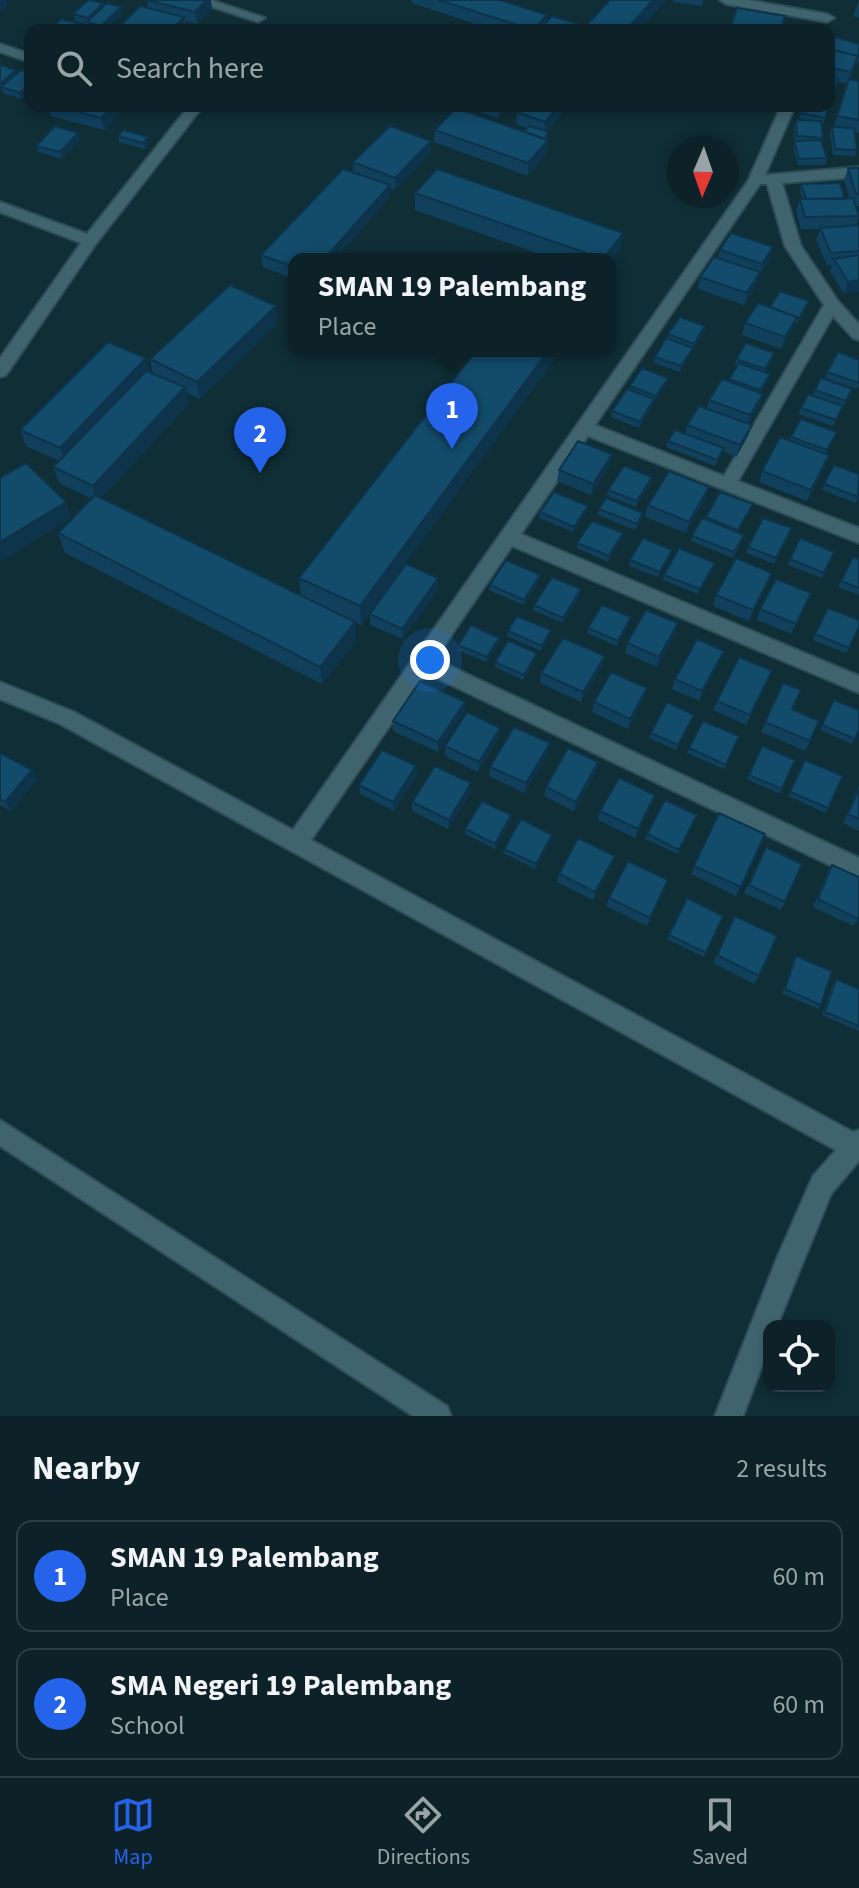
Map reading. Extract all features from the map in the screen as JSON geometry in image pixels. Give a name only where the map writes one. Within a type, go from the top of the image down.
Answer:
[{"type":"street","points":[[197,0],[257,19]]},
{"type":"street","points":[[726,0],[827,19]]},
{"type":"street","points":[[0,48],[24,56]]},
{"type":"street","points":[[0,371],[90,241],[191,112]]},
{"type":"street","points":[[297,843],[584,428],[764,180],[786,112]]},
{"type":"street","points":[[764,180],[859,172]]},
{"type":"street","points":[[764,180],[793,246],[832,305],[859,334]]},
{"type":"street","points":[[0,207],[90,241]]},
{"type":"street","points":[[728,484],[832,305]]},
{"type":"street","points":[[584,428],[859,536]]},
{"type":"street","points":[[509,537],[859,685]]},
{"type":"street","points":[[422,662],[859,869]]},
{"type":"street","points":[[0,690],[67,718],[858,1146],[822,1185],[790,1258],[729,1416]]},
{"type":"street","points":[[0,1132],[437,1416]]},
{"type":"building","points":[[88,0],[103,3],[88,18],[73,14]]},
{"type":"building","points":[[147,0],[206,0],[195,12]]},
{"type":"building","points":[[439,0],[500,0],[547,15],[539,24],[514,24]]},
{"type":"building","points":[[610,0],[653,0],[631,24],[588,24]]},
{"type":"building","points":[[107,3],[121,7],[103,24],[87,22]]},
{"type":"building","points":[[140,6],[184,17],[178,24],[122,24]]},
{"type":"building","points":[[737,8],[785,16],[783,24],[732,24]]},
{"type":"building","points":[[552,16],[578,24],[545,24]]},
{"type":"building","points":[[61,19],[81,24],[56,24]]},
{"type":"building","points":[[835,37],[859,44],[858,56],[835,50]]},
{"type":"building","points":[[835,50],[858,56],[851,72],[835,68]]},
{"type":"building","points":[[0,65],[16,70],[1,83],[0,83]]},
{"type":"building","points":[[24,71],[24,89],[20,93],[1,87]]},
{"type":"building","points":[[849,79],[859,81],[859,120],[837,116]]},
{"type":"building","points":[[78,112],[107,112],[101,118]]},
{"type":"building","points":[[452,112],[468,112],[548,140],[528,163],[435,130]]},
{"type":"building","points":[[517,112],[554,112],[545,122]]},
{"type":"building","points":[[801,112],[827,112],[825,118]]},
{"type":"building","points":[[796,120],[821,121],[823,138],[797,136]]},
{"type":"building","points":[[55,126],[78,133],[60,152],[36,146]]},
{"type":"building","points":[[390,126],[431,141],[395,178],[353,162]]},
{"type":"building","points":[[529,126],[549,132],[544,139],[524,132]]},
{"type":"building","points":[[832,127],[854,128],[857,150],[835,149]]},
{"type":"building","points":[[123,130],[148,137],[143,143],[118,136]]},
{"type":"building","points":[[821,140],[827,158],[799,159],[794,141]]},
{"type":"building","points":[[848,168],[859,168],[859,194],[856,194]]},
{"type":"building","points":[[343,169],[390,185],[329,253],[288,253],[288,265],[261,255]]},
{"type":"building","points":[[437,169],[623,233],[608,253],[586,253],[415,193]]},
{"type":"building","points":[[840,183],[845,199],[806,199],[801,184]]},
{"type":"building","points":[[853,198],[859,216],[805,217],[800,199]]},
{"type":"building","points":[[859,225],[859,251],[831,253],[820,228]]},
{"type":"building","points":[[731,233],[773,247],[762,264],[720,250]]},
{"type":"building","points":[[859,255],[859,280],[848,282],[834,259]]},
{"type":"building","points":[[714,257],[760,272],[747,293],[700,277]]},
{"type":"building","points":[[230,285],[276,306],[197,382],[150,359]]},
{"type":"building","points":[[780,291],[809,301],[799,318],[770,307]]},
{"type":"building","points":[[758,303],[797,317],[785,337],[745,323]]},
{"type":"building","points":[[680,317],[705,326],[694,344],[668,334]]},
{"type":"building","points":[[666,338],[693,348],[681,366],[655,357]]},
{"type":"building","points":[[108,342],[146,358],[60,448],[20,430]]},
{"type":"building","points":[[746,343],[774,353],[765,369],[736,359]]},
{"type":"building","points":[[838,352],[859,360],[859,383],[827,372]]},
{"type":"building","points":[[471,357],[544,357],[360,606],[299,578]]},
{"type":"building","points":[[739,363],[770,374],[760,390],[729,379]]},
{"type":"building","points":[[642,368],[668,378],[656,396],[630,386]]},
{"type":"building","points":[[146,371],[185,387],[93,486],[53,467]]},
{"type":"building","points":[[821,378],[852,389],[846,401],[815,390]]},
{"type":"building","points":[[722,379],[763,394],[750,415],[709,400]]},
{"type":"building","points":[[627,389],[654,399],[640,422],[612,411]]},
{"type":"building","points":[[808,394],[843,406],[836,420],[801,408]]},
{"type":"building","points":[[699,406],[752,425],[740,445],[687,425]]},
{"type":"building","points":[[801,419],[837,432],[827,450],[791,437]]},
{"type":"building","points":[[675,430],[724,448],[717,460],[668,441]]},
{"type":"building","points":[[780,437],[829,455],[811,490],[762,471]]},
{"type":"building","points":[[578,441],[612,454],[593,484],[559,470]]},
{"type":"building","points":[[26,463],[66,502],[0,542],[0,478]]},
{"type":"building","points":[[834,465],[859,474],[858,497],[824,484]]},
{"type":"building","points":[[624,466],[652,477],[637,501],[608,490]]},
{"type":"building","points":[[669,471],[709,487],[689,522],[648,505]]},
{"type":"building","points":[[554,492],[588,506],[574,527],[540,512]]},
{"type":"building","points":[[720,492],[753,504],[738,530],[706,517]]},
{"type":"building","points":[[95,495],[355,622],[320,667],[58,533]]},
{"type":"building","points":[[606,498],[643,513],[637,524],[599,509]]},
{"type":"building","points":[[702,518],[744,535],[734,552],[692,536]]},
{"type":"building","points":[[763,518],[792,528],[776,558],[748,547]]},
{"type":"building","points":[[592,521],[623,533],[609,556],[577,543]]},
{"type":"building","points":[[643,538],[672,550],[660,572],[630,560]]},
{"type":"building","points":[[800,538],[834,552],[824,573],[790,559]]},
{"type":"building","points":[[679,548],[715,563],[700,589],[664,575]]},
{"type":"building","points":[[853,557],[859,559],[859,588],[841,581]]},
{"type":"building","points":[[736,558],[772,573],[753,610],[716,595]]},
{"type":"building","points":[[506,560],[540,575],[524,600],[490,585]]},
{"type":"building","points":[[406,564],[438,578],[402,629],[370,614]]},
{"type":"building","points":[[552,577],[581,589],[563,618],[534,605]]},
{"type":"building","points":[[776,579],[811,593],[796,624],[760,609]]},
{"type":"building","points":[[602,605],[631,617],[618,641],[588,628]]},
{"type":"building","points":[[828,608],[859,620],[849,648],[815,634]]},
{"type":"building","points":[[646,610],[678,623],[659,657],[627,643]]},
{"type":"building","points":[[517,616],[551,630],[542,646],[508,631]]},
{"type":"building","points":[[471,625],[499,638],[487,657],[458,645]]},
{"type":"building","points":[[563,638],[605,656],[583,692],[541,673]]},
{"type":"building","points":[[697,639],[724,651],[702,691],[675,679]]},
{"type":"building","points":[[508,641],[537,653],[524,675],[495,662]]},
{"type":"building","points":[[739,657],[772,671],[750,715],[717,701]]},
{"type":"building","points":[[611,672],[647,688],[630,719],[594,702]]},
{"type":"building","points":[[420,681],[465,702],[438,742],[393,721]]},
{"type":"building","points":[[783,683],[801,690],[792,709],[819,721],[810,741],[765,722]]},
{"type":"building","points":[[834,700],[859,710],[859,729],[855,739],[822,725]]},
{"type":"building","points":[[667,702],[694,715],[678,745],[651,733]]},
{"type":"building","points":[[467,712],[500,728],[479,762],[445,746]]},
{"type":"building","points":[[703,721],[739,736],[726,765],[689,748]]},
{"type":"building","points":[[514,727],[550,743],[526,783],[490,767]]},
{"type":"building","points":[[762,746],[795,760],[782,789],[749,775]]},
{"type":"building","points":[[568,748],[598,762],[576,802],[546,787]]},
{"type":"building","points":[[382,750],[416,766],[393,802],[359,785]]},
{"type":"building","points":[[0,753],[32,770],[5,802],[0,799]]},
{"type":"building","points":[[805,760],[843,776],[828,808],[790,792]]},
{"type":"building","points":[[435,766],[471,783],[449,820],[412,802]]},
{"type":"building","points":[[619,778],[655,795],[638,829],[600,811]]},
{"type":"building","points":[[859,789],[859,819],[848,814]]},
{"type":"building","points":[[665,800],[697,815],[679,850],[647,834]]},
{"type":"building","points":[[482,801],[511,815],[495,844],[465,829]]},
{"type":"building","points":[[719,813],[765,834],[741,887],[694,866]]},
{"type":"building","points":[[521,819],[552,835],[536,864],[504,849]]},
{"type":"building","points":[[578,838],[615,856],[595,892],[559,874]]},
{"type":"building","points":[[766,847],[802,864],[785,902],[749,885]]},
{"type":"building","points":[[628,861],[668,880],[650,918],[609,898]]},
{"type":"building","points":[[832,865],[859,877],[859,919],[818,899]]},
{"type":"building","points":[[687,898],[723,916],[706,953],[669,935]]},
{"type":"building","points":[[735,916],[777,936],[759,976],[717,955]]},
{"type":"building","points":[[796,956],[832,971],[821,1005],[785,989]]},
{"type":"building","points":[[836,979],[859,989],[859,1026],[825,1012]]},
{"type":"place","name":"SMAN 19 Palembang","points":[[452,449]]},
{"type":"place","name":"SMA Negeri 19 Palembang","points":[[260,473]]}]
